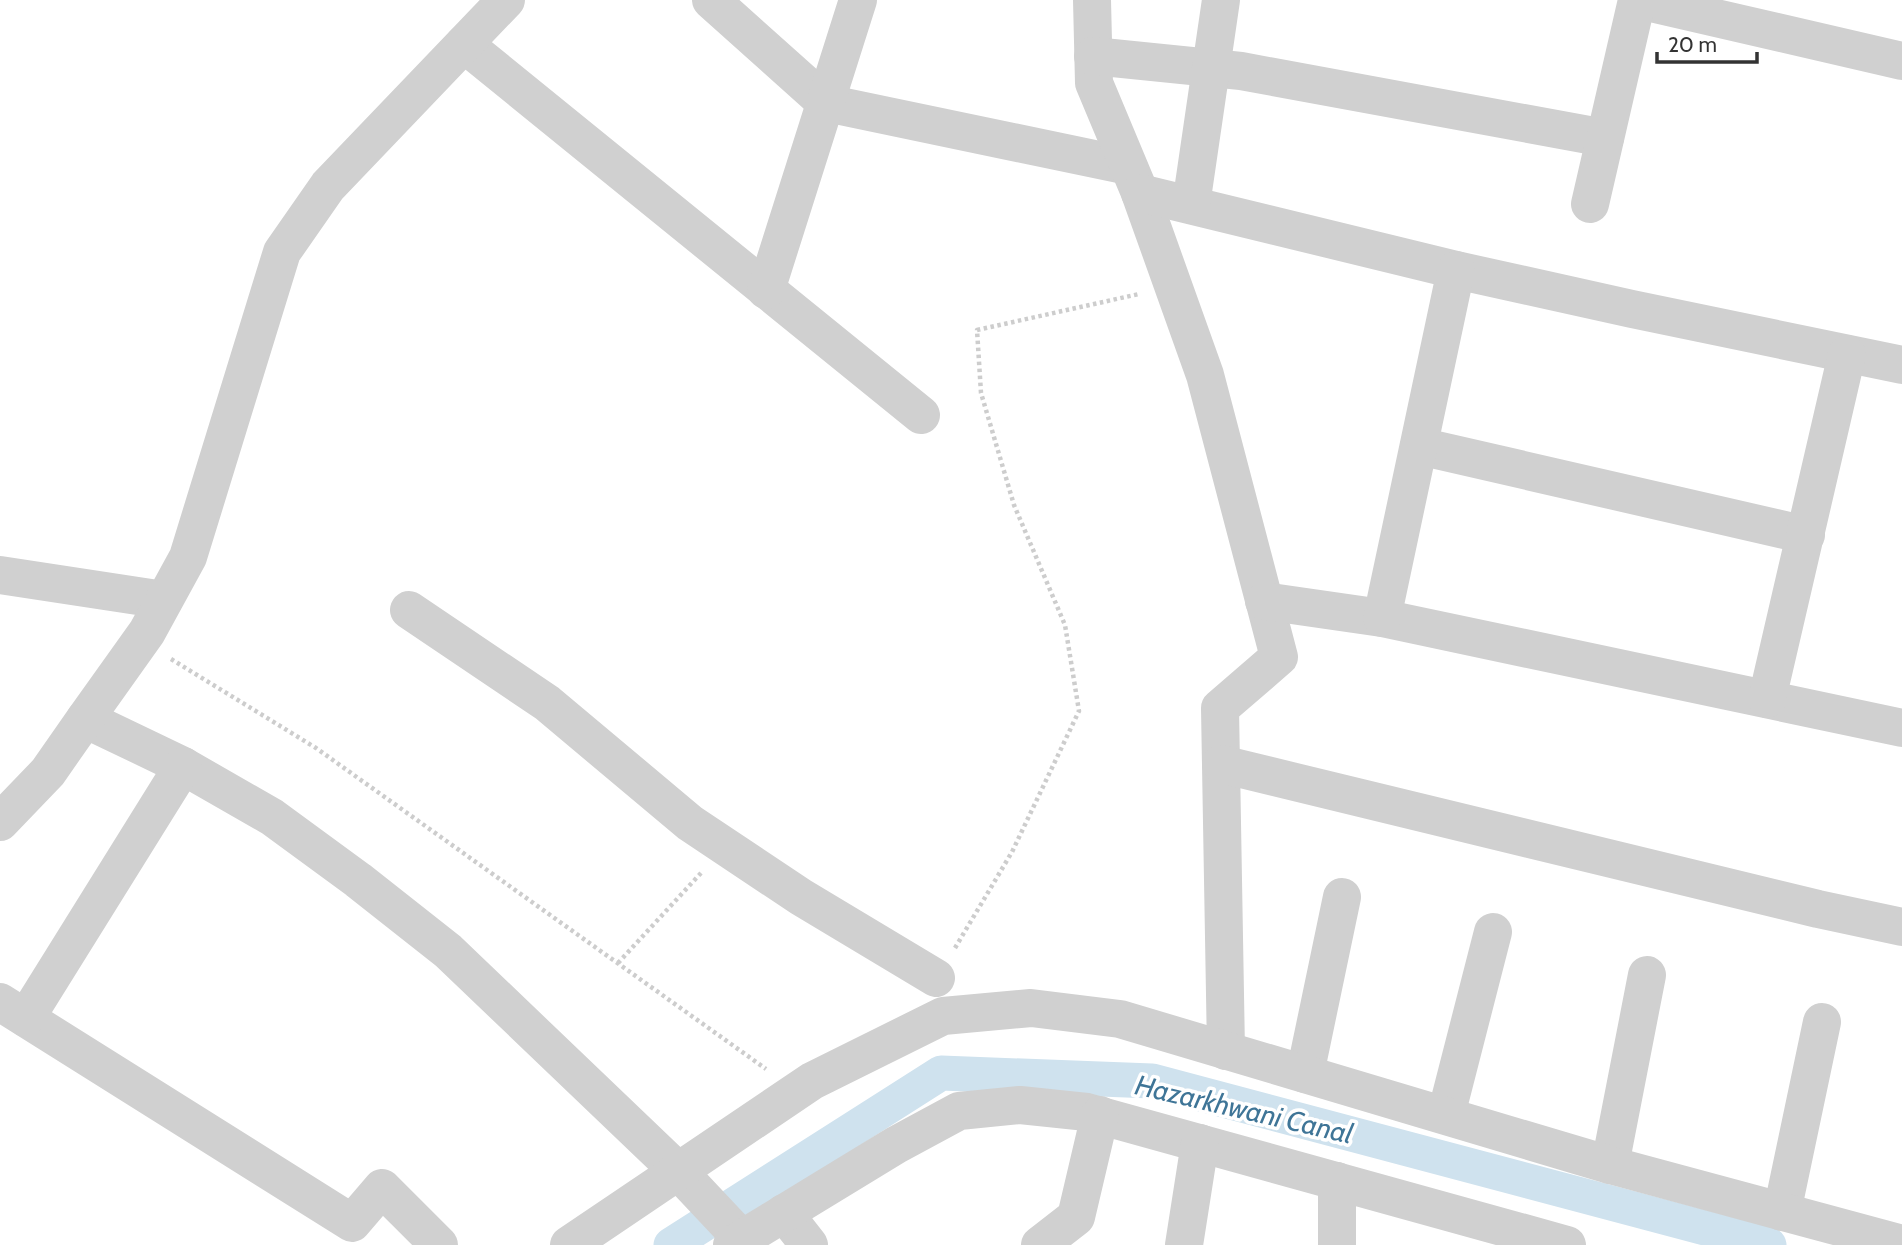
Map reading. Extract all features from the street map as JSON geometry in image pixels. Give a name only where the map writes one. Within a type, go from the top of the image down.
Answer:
[{"type":"street","points":[[0,822],[47,772],[85,719],[141,640],[188,557],[282,252],[328,186],[469,25],[506,0]]},
{"type":"street","points":[[711,0],[826,103],[1134,179],[1191,205],[1456,270],[1902,365]]},
{"type":"street","points":[[766,290],[858,0]]},
{"type":"street","points":[[1092,0],[1094,83],[1134,179],[1205,374],[1279,657],[1220,708],[1226,1051]]},
{"type":"street","points":[[1191,205],[1221,0]]},
{"type":"street","points":[[1590,204],[1637,0],[1902,61]]},
{"type":"street","points":[[469,25],[766,290],[921,415]]},
{"type":"street","points":[[1093,56],[1241,71],[1605,138]]},
{"type":"street","points":[[1382,618],[1456,270]]},
{"type":"street","points":[[1767,699],[1847,354]]},
{"type":"street","points":[[1419,446],[1806,535]]},
{"type":"street","points":[[0,575],[164,600]]},
{"type":"street","points":[[1264,601],[1382,618],[1902,727]]},
{"type":"street","points":[[409,610],[547,704],[690,823],[801,897],[936,978]]},
{"type":"street","points":[[85,719],[183,766],[272,817],[448,951],[679,1172],[738,1240],[896,1144],[958,1111],[1020,1105],[1100,1115],[1337,1181],[1503,1236],[1567,1245]]},
{"type":"street","points":[[1221,764],[1902,928]]},
{"type":"street","points":[[183,766],[13,1010],[352,1223],[382,1188],[439,1245]]},
{"type":"street","points":[[1305,1074],[1342,897]]},
{"type":"street","points":[[1446,1115],[1493,932]]},
{"type":"street","points":[[1611,1165],[1647,975]]},
{"type":"street","points":[[569,1245],[812,1081],[943,1016],[1031,1008],[1120,1019],[1611,1165],[1902,1244]]},
{"type":"street","points":[[1782,1212],[1822,1022]]},
{"type":"street","points":[[1040,1245],[1076,1217],[1100,1115]]},
{"type":"street","points":[[1184,1245],[1200,1143]]},
{"type":"street","points":[[1337,1181],[1337,1245]]},
{"type":"street","points":[[784,1213],[809,1245]]},
{"type":"path","points":[[936,978],[1012,852],[1079,711],[1065,625],[1014,505],[981,393],[977,330],[1174,287]]},
{"type":"path","points":[[141,640],[316,748],[797,1091]]},
{"type":"path","points":[[618,962],[725,846]]},
{"type":"waterway","name":"Hazarkhwani Canal","points":[[671,1245],[941,1073],[1152,1081],[1769,1245]]}]
